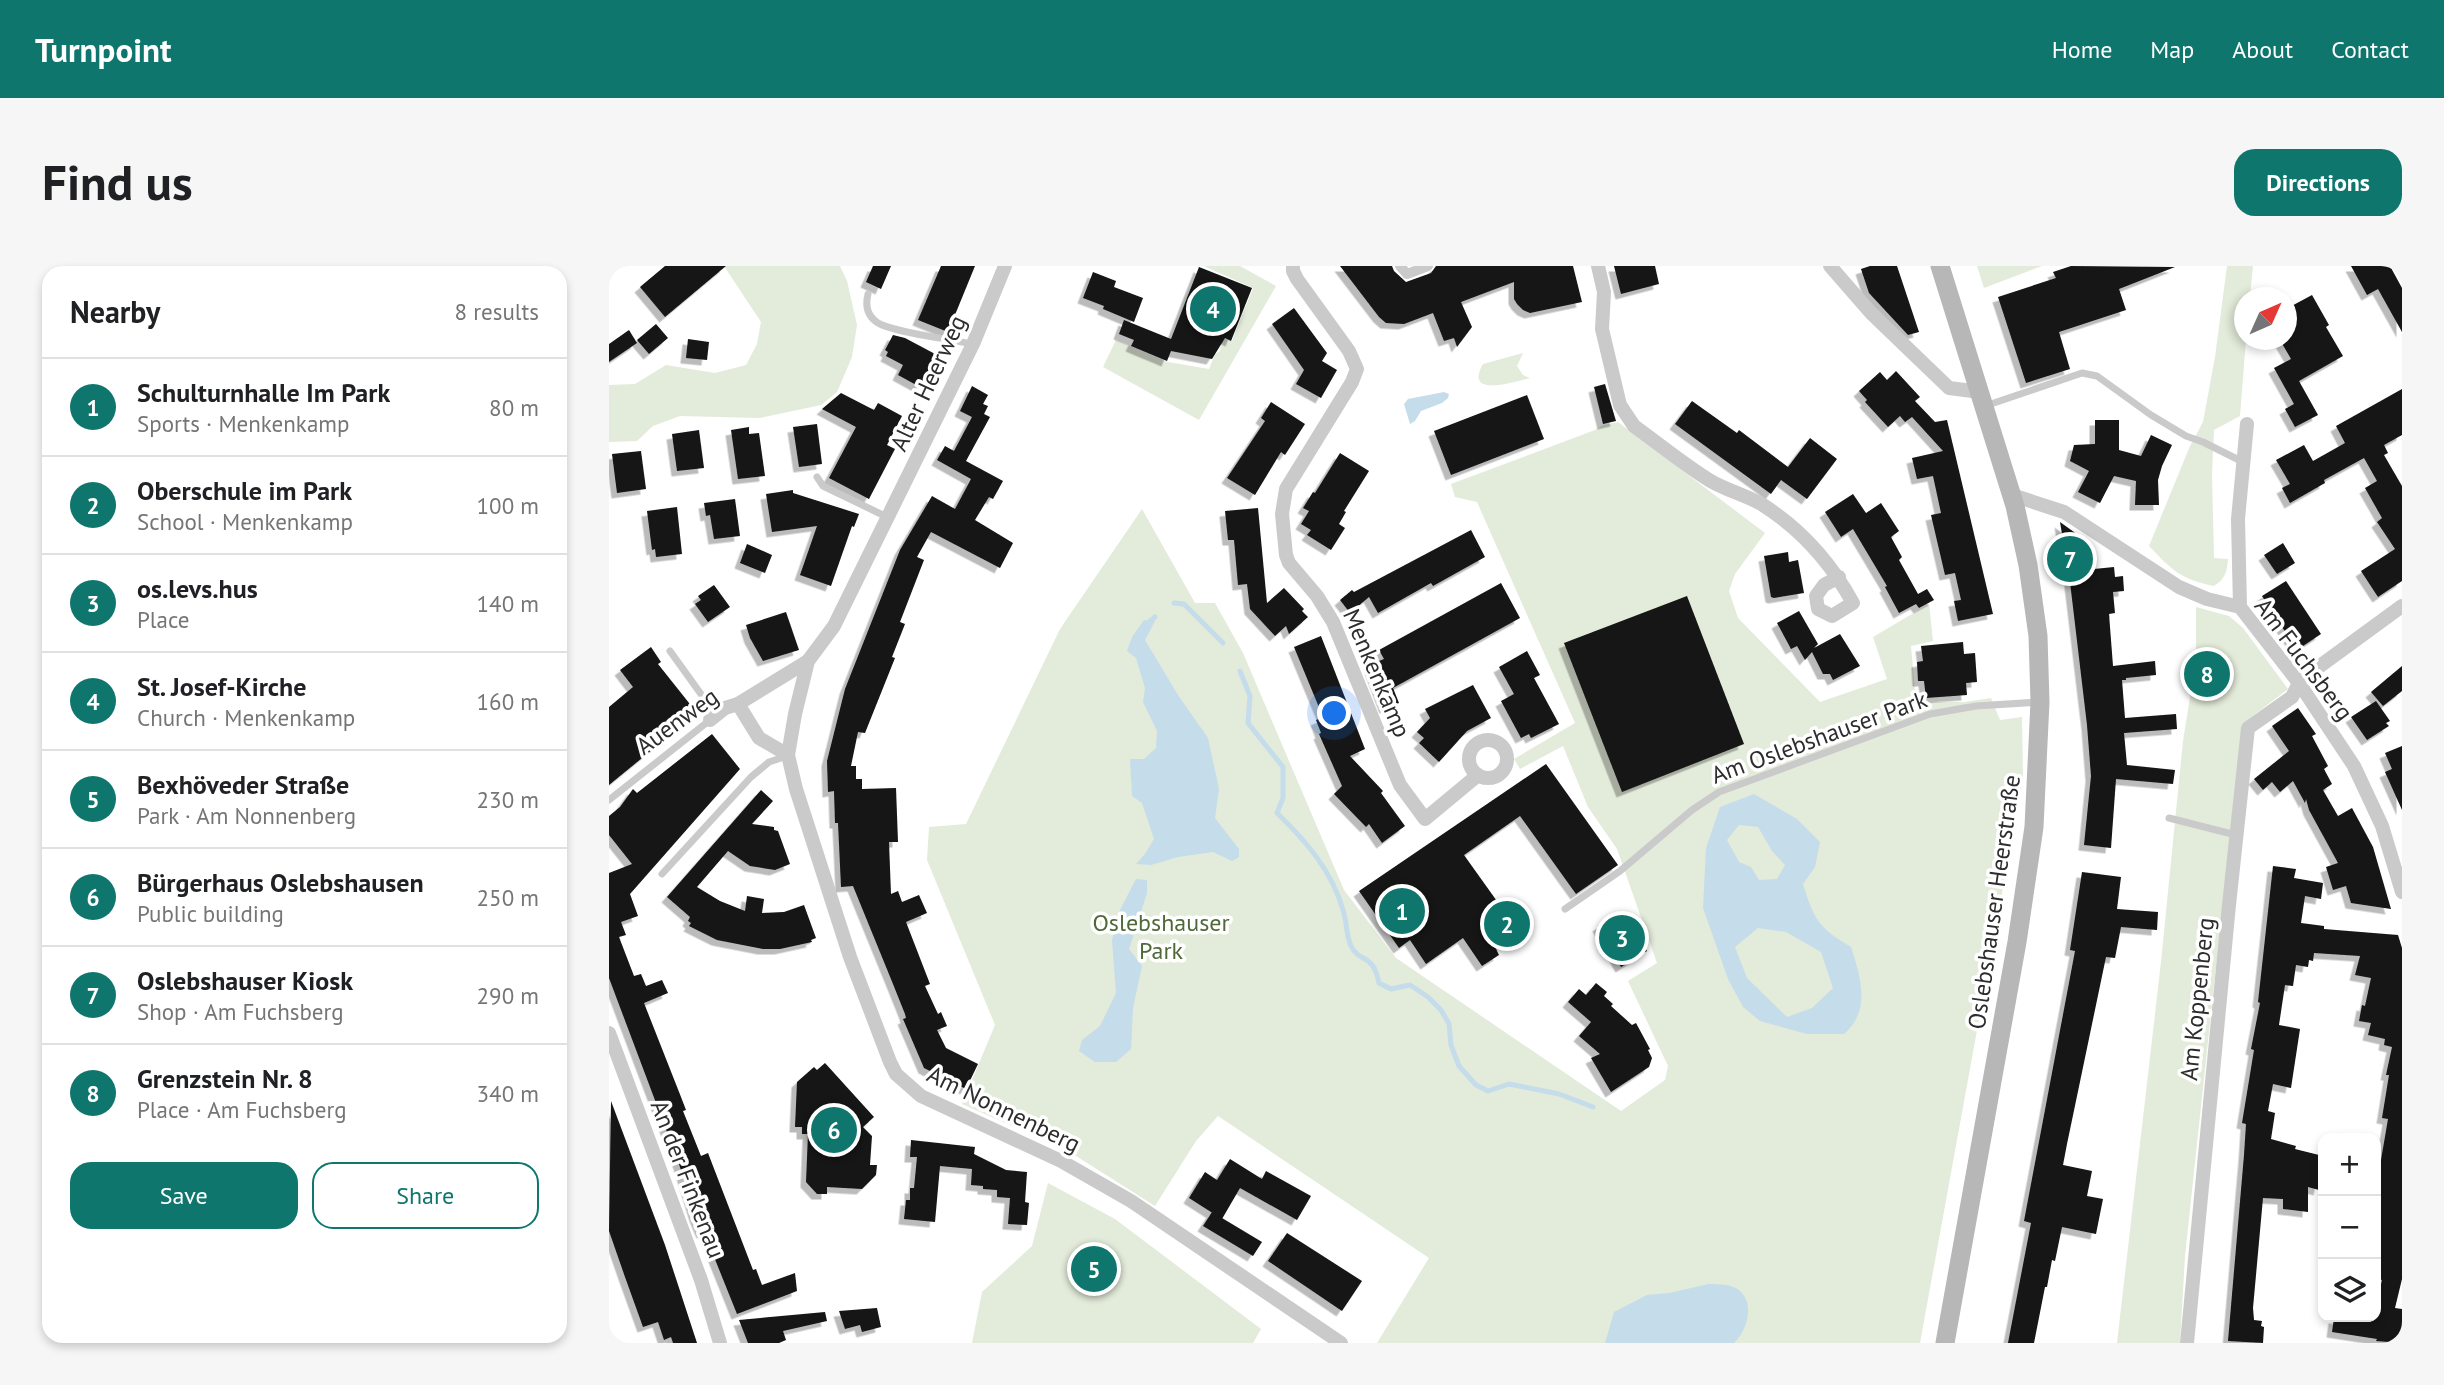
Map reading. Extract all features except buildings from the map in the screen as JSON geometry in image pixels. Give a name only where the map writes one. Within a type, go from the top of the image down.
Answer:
[{"type":"main road","name":"Oslebshauser Heerstraße","points":[[1940,266],[2013,495],[2028,565],[2038,636],[2040,702],[2034,827],[2019,929],[1945,1343]]},
{"type":"street","name":"Alter Heerweg","points":[[738,705],[808,661],[834,626],[973,344],[1005,266]]},
{"type":"street","name":"Menkenkamp","points":[[1293,266],[1297,279],[1349,351],[1357,369],[1352,382],[1286,489],[1282,514],[1286,555],[1289,563],[1317,596],[1333,622],[1400,785],[1425,819],[1478,775]]},
{"type":"street","points":[[1400,266],[1406,274],[1428,266]]},
{"type":"street","points":[[1598,266],[1604,292],[1602,329],[1620,405],[1626,416],[1634,426],[1710,481],[1761,504],[1797,529],[1839,577]]},
{"type":"street","points":[[1830,266],[1871,313],[1949,388],[1982,399]]},
{"type":"street","points":[[2240,607],[2238,519],[2247,424]]},
{"type":"street","name":"Am Fuchsberg","points":[[2013,495],[2064,512],[2179,587],[2207,599],[2240,607],[2299,683],[2354,766],[2382,826],[2402,892]]},
{"type":"street","name":"Am Koppenberg","points":[[2187,1343],[2248,728],[2292,697],[2299,683],[2309,674],[2402,606]]},
{"type":"street","name":"Alter Heerweg","points":[[788,755],[808,661]]},
{"type":"street","points":[[738,705],[758,738],[788,755]]},
{"type":"street","name":"Auenweg","points":[[713,717],[725,708],[738,705]]},
{"type":"street","name":"Am Nonnenberg","points":[[788,755],[796,789],[853,966],[890,1062],[905,1083],[921,1096],[1061,1161],[1131,1201],[1341,1343]]},
{"type":"street","name":"An der Finkenau","points":[[609,1033],[701,1280],[720,1343]]},
{"type":"lane","points":[[868,294],[865,304],[880,324],[973,344]]},
{"type":"lane","points":[[1982,399],[2082,373],[2097,376],[2151,415],[2186,436],[2243,463]]},
{"type":"lane","points":[[817,477],[823,486],[888,517]]},
{"type":"lane","points":[[670,651],[713,717]]},
{"type":"lane","name":"Am Oslebshauser Park","points":[[1565,909],[1620,871],[1692,810],[1719,792],[1930,713],[1976,706],[2040,702]]},
{"type":"lane","name":"Auenweg","points":[[609,800],[713,717]]},
{"type":"lane","points":[[662,874],[751,777],[769,762],[788,755]]},
{"type":"lane","points":[[2169,818],[2237,835]]},
{"type":"green space","points":[[724,266],[840,266],[847,281],[857,325],[852,357],[837,392],[821,405],[760,418],[680,416],[653,426],[637,441],[609,442],[609,385],[635,384],[666,365],[715,373],[746,365],[757,344],[761,322]]},
{"type":"green space","points":[[1204,266],[1240,266],[1276,286],[1199,420],[1103,367],[1116,340],[1168,362],[1209,369],[1215,354],[1220,351],[1222,338],[1232,341],[1253,288]]},
{"type":"green space","points":[[1977,266],[2042,266],[1984,288]]},
{"type":"green space","points":[[2227,266],[2253,266],[2251,287],[2234,287],[2234,350],[2245,350],[2240,416],[2214,430],[2214,558],[2228,559],[2225,575],[2214,586],[2177,572],[2149,546],[2190,446],[2203,422]]},
{"type":"green space","points":[[1523,353],[1517,366],[1523,375],[1530,378],[1494,385],[1485,385],[1480,381],[1483,364]]},
{"type":"green space","name":"Oslebshauser Park","points":[[1618,422],[1765,533],[1735,574],[1729,591],[1738,618],[1820,702],[1887,679],[1873,637],[1929,604],[1933,641],[1911,646],[1916,702],[1964,702],[1991,698],[2000,720],[2022,717],[2023,778],[1920,1343],[1377,1343],[1429,1258],[1218,1116],[1196,1141],[1155,1206],[1065,1149],[962,1104],[995,1025],[927,860],[929,827],[966,824],[1060,629],[1142,509],[1195,603],[1215,603],[1243,653],[1344,890],[1396,958],[1621,1111],[1665,1080],[1668,1066],[1628,981],[1657,963],[1617,849],[1588,807],[1563,746],[1520,769],[1514,759],[1575,723],[1477,502],[1455,497],[1451,484],[1603,425]]},
{"type":"green space","points":[[2196,607],[2229,616],[2243,628],[2288,689],[2242,724],[2185,1256],[2180,1343],[2117,1343],[2161,962],[2183,741],[2196,660]]},
{"type":"green space","points":[[1048,1183],[1115,1219],[1261,1329],[1253,1343],[972,1343],[982,1292],[1032,1246]]},
{"type":"water","points":[[1444,392],[1449,394],[1448,398],[1421,411],[1410,424],[1404,404],[1408,399]]},
{"type":"water","points":[[1144,620],[1155,621],[1145,640],[1208,738],[1219,789],[1215,818],[1239,849],[1239,857],[1232,861],[1213,852],[1178,857],[1151,865],[1136,864],[1154,839],[1142,803],[1132,796],[1130,759],[1144,759],[1156,748],[1157,731],[1143,702],[1145,688],[1136,658],[1127,651],[1132,637]]},
{"type":"water","points":[[1754,794],[1797,819],[1820,842],[1815,867],[1803,884],[1819,922],[1851,947],[1860,982],[1861,1005],[1858,1015],[1844,1034],[1807,1034],[1760,1021],[1743,1007],[1728,979],[1703,908],[1706,848],[1720,807]],"holes":[[[1739,825],[1758,827],[1772,851],[1785,865],[1777,879],[1759,880],[1751,867],[1739,862],[1727,840]],[[1758,928],[1786,932],[1821,952],[1833,988],[1812,1008],[1787,1017],[1747,978],[1735,947]]]},
{"type":"water","points":[[1136,879],[1147,880],[1147,893],[1129,949],[1142,966],[1133,1008],[1131,1049],[1116,1062],[1095,1062],[1079,1051],[1082,1040],[1100,1026],[1116,993],[1112,940],[1118,914]]},
{"type":"water","points":[[1709,1284],[1734,1287],[1741,1292],[1748,1304],[1745,1326],[1734,1343],[1605,1343],[1614,1312],[1647,1295]]},
{"type":"waterway","points":[[1174,603],[1184,604],[1223,643]]},
{"type":"waterway","points":[[1150,621],[1155,617]]},
{"type":"waterway","points":[[1240,671],[1250,696],[1248,723],[1283,767],[1283,798],[1277,813],[1298,834],[1325,870],[1338,896],[1351,946],[1358,955],[1370,962],[1379,983],[1391,989],[1410,985],[1441,1010],[1449,1024],[1451,1045],[1459,1066],[1476,1085],[1488,1091],[1509,1084],[1559,1094],[1593,1107]]},
{"type":"place","name":"St. Josef-Kirche","points":[[1213,309]]},
{"type":"place","name":"Oslebshauser Kiosk","points":[[2070,559]]},
{"type":"place","name":"Grenzstein Nr. 8","points":[[2207,674]]},
{"type":"place","name":"Schulturnhalle Im Park","points":[[1402,911]]},
{"type":"place","name":"Oberschule im Park","points":[[1507,924]]},
{"type":"place","name":"os.levs.hus","points":[[1622,938]]},
{"type":"place","name":"Bürgerhaus Oslebshausen","points":[[834,1130]]},
{"type":"place","name":"Bexhöveder Straße","points":[[1094,1269]]}]
